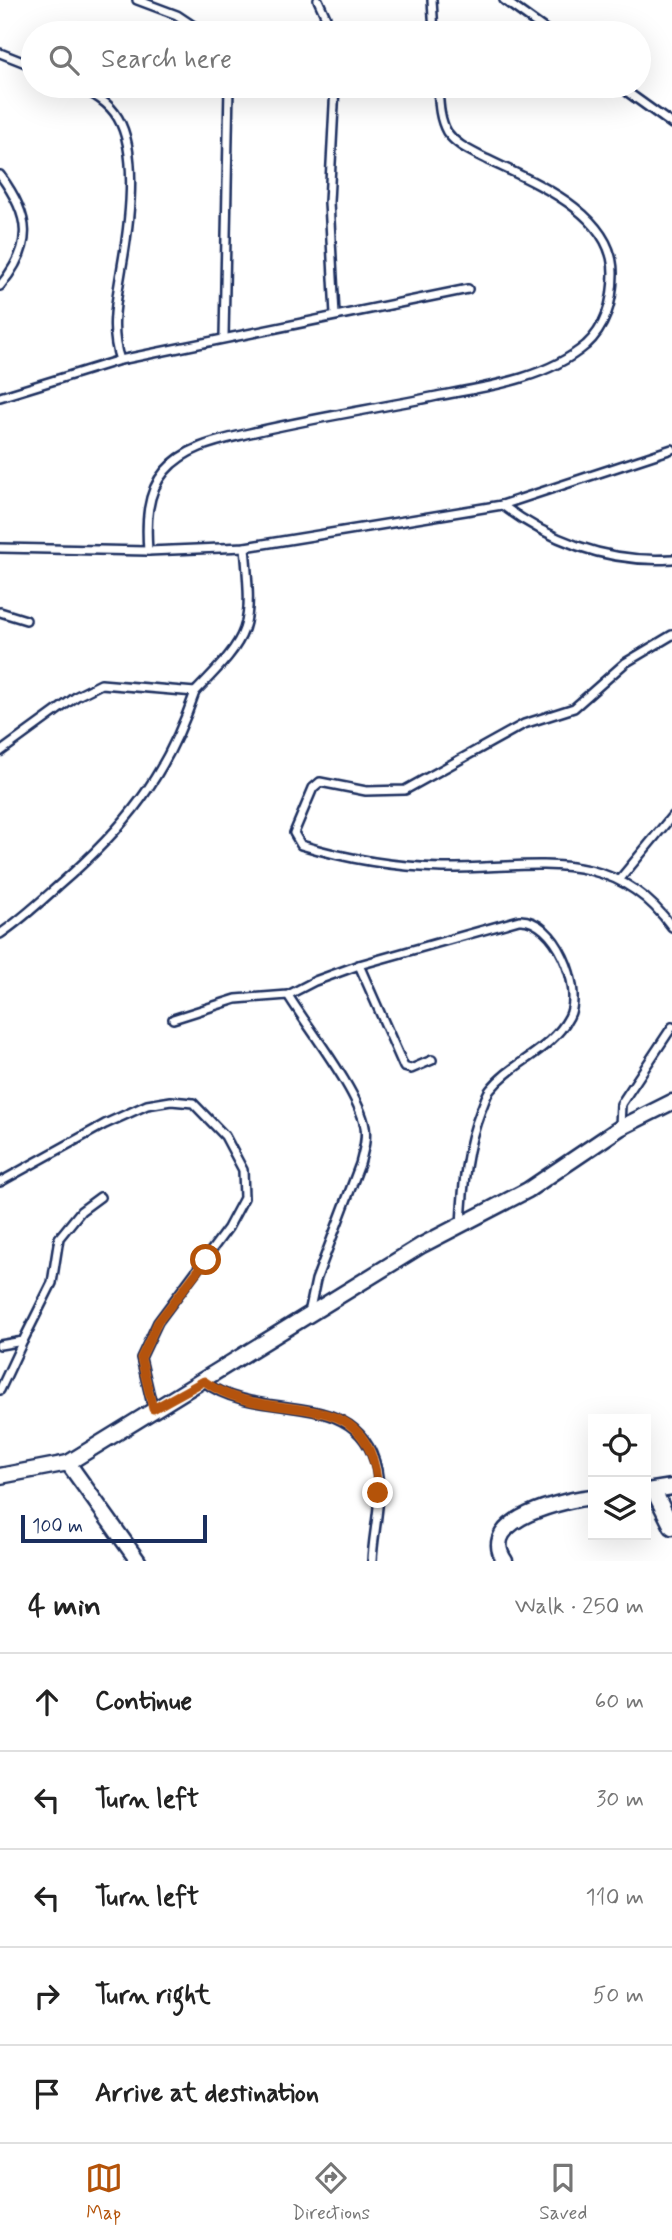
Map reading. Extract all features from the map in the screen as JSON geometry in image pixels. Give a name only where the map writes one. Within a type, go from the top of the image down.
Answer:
[{"type":"street","points":[[0,1475],[68,1463],[422,1245],[528,1190],[620,1128],[672,1102]]},
{"type":"street","points":[[68,1463],[138,1561]]},
{"type":"street","points":[[651,1491],[672,1487]]},
{"type":"street","points":[[651,1493],[672,1527]]},
{"type":"street","points":[[505,1561],[499,1548],[504,1531],[512,1524],[545,1506],[588,1498]]},
{"type":"lane","points":[[137,0],[186,21]]},
{"type":"lane","points":[[318,0],[328,21]]},
{"type":"lane","points":[[432,0],[433,21]]},
{"type":"lane","points":[[504,0],[533,21]]},
{"type":"lane","points":[[0,53],[21,61]]},
{"type":"lane","points":[[95,98],[113,110],[123,128],[129,158],[127,242],[113,336],[120,360]]},
{"type":"lane","points":[[224,337],[229,98]]},
{"type":"lane","points":[[334,98],[329,202],[335,315]]},
{"type":"lane","points":[[148,551],[146,524],[153,489],[165,470],[193,449],[269,428],[498,384],[567,359],[588,343],[600,329],[607,314],[613,275],[609,250],[600,234],[572,206],[453,140],[441,118],[439,98]]},
{"type":"lane","points":[[636,98],[672,124]]},
{"type":"lane","points":[[0,175],[20,205],[25,242],[15,265],[0,286]]},
{"type":"lane","points":[[0,397],[120,360],[468,289]]},
{"type":"lane","points":[[0,548],[148,551],[245,547],[502,505],[672,449]]},
{"type":"lane","points":[[502,505],[516,516],[590,551],[620,559],[672,559]]},
{"type":"lane","points":[[0,934],[85,863],[138,807],[182,730],[195,692],[235,649],[246,629],[249,612],[245,547]]},
{"type":"lane","points":[[0,612],[26,620]]},
{"type":"lane","points":[[672,635],[625,663],[574,708],[524,724],[405,790],[366,791],[320,782],[313,788],[294,833],[301,845],[358,861],[442,868],[562,865],[597,870],[620,880],[649,902],[672,927]]},
{"type":"lane","points":[[0,752],[77,696],[101,684],[195,692]]},
{"type":"lane","points":[[620,880],[672,816]]},
{"type":"lane","points":[[173,1019],[236,999],[288,995],[315,981],[359,965],[525,920],[536,924],[548,936],[571,975],[574,999],[561,1031],[489,1090],[468,1149],[461,1226]]},
{"type":"lane","points":[[359,965],[404,1067],[411,1069],[432,1059]]},
{"type":"lane","points":[[288,995],[345,1082],[365,1127],[365,1145],[360,1164],[316,1280],[309,1316]]},
{"type":"lane","points":[[620,1128],[621,1104],[672,1027]]},
{"type":"lane","points":[[0,1182],[105,1124],[147,1105],[171,1101],[193,1103],[225,1136],[243,1170],[244,1198],[228,1228],[158,1322],[141,1358],[153,1409]]},
{"type":"lane","points":[[0,1390],[52,1283],[60,1238],[81,1211],[100,1197]]},
{"type":"lane","points":[[0,1345],[23,1341]]},
{"type":"lane","points":[[204,1381],[227,1396],[243,1402],[327,1413],[349,1424],[369,1450],[377,1470],[372,1561]]},
{"type":"route","points":[[206,1260],[158,1322],[141,1358],[153,1409],[204,1381],[227,1396],[243,1402],[315,1410],[342,1418],[357,1432],[369,1450],[377,1470],[378,1493]]}]
